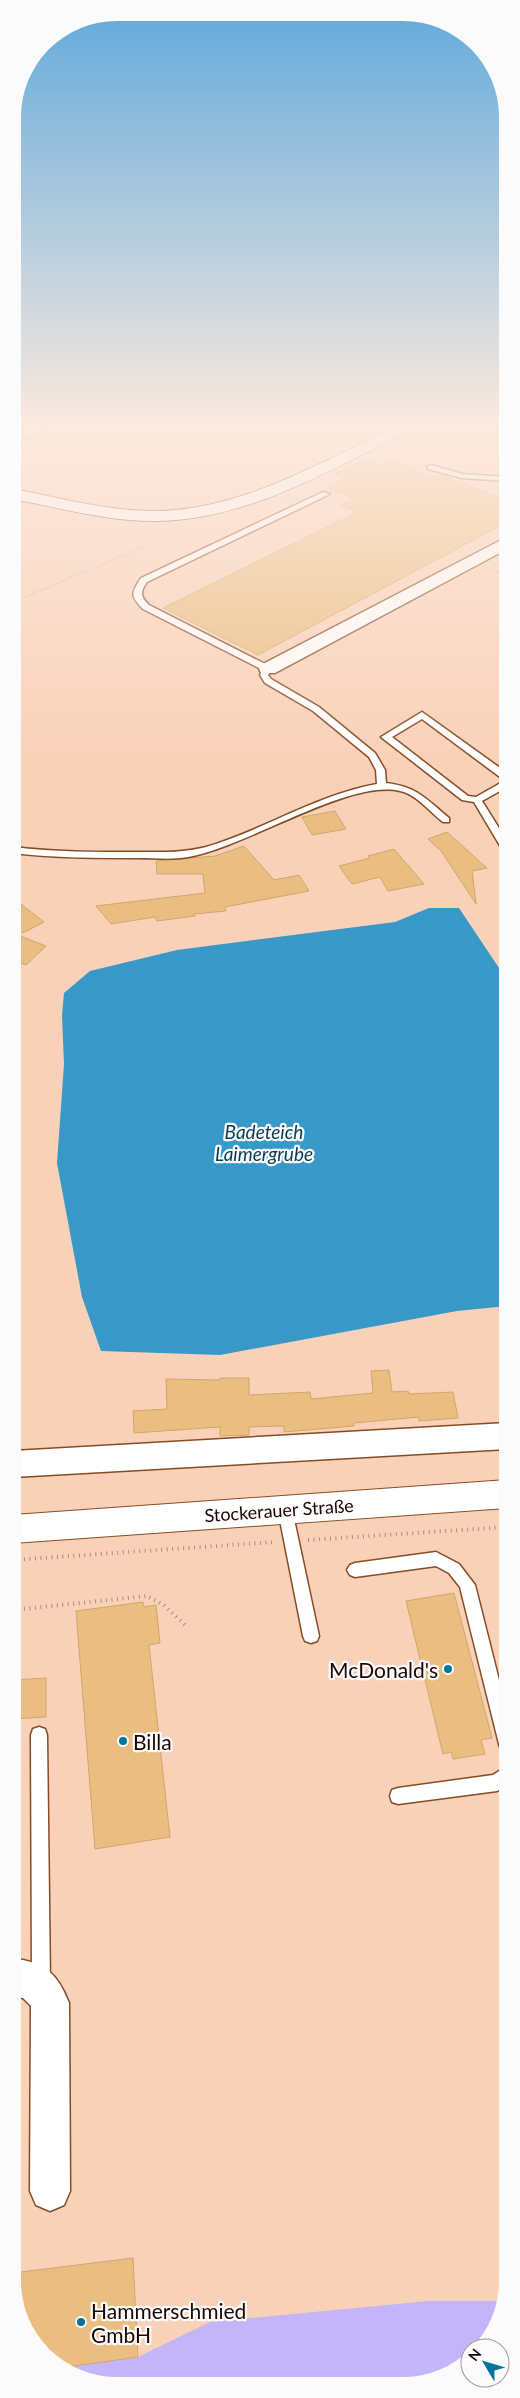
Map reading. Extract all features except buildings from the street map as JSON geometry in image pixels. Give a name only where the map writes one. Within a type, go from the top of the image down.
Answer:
[{"type":"main road","name":"Stockerauer Straße","points":[[21,1528],[499,1495]]},
{"type":"street","points":[[268,669],[499,546]]},
{"type":"street","points":[[21,1464],[499,1436]]},
{"type":"street","points":[[27,1983],[50,2002],[50,2191]]},
{"type":"lane","points":[[231,539],[144,580],[137,590],[138,599],[146,608],[268,669],[264,675],[268,681],[316,709],[372,755],[378,764],[382,776],[381,787]]},
{"type":"lane","points":[[499,772],[422,715],[386,737],[465,798],[477,800],[499,788]]},
{"type":"lane","points":[[21,851],[82,857],[187,854],[230,843],[350,791],[381,787],[402,788],[411,792],[446,820]]},
{"type":"lane","points":[[477,800],[499,836]]},
{"type":"lane","points":[[285,1510],[311,1636]]},
{"type":"lane","points":[[355,1570],[436,1558],[448,1563],[460,1572],[466,1585],[499,1713]]},
{"type":"lane","points":[[27,1983],[39,1736]]},
{"type":"lane","points":[[398,1796],[499,1782]]},
{"type":"path","points":[[21,599],[136,550],[151,539]]},
{"type":"path","points":[[21,1559],[499,1528]]},
{"type":"path","points":[[21,1609],[147,1596],[154,1598],[167,1607],[187,1627]]},
{"type":"shaded area","points":[[429,2301],[497,2301],[489,2323],[480,2338],[460,2338],[460,2358],[445,2367],[416,2376],[117,2377],[98,2375],[74,2366],[138,2357],[210,2322]]},
{"type":"water","name":"Badeteich Laimergrube","points":[[429,908],[459,908],[499,968],[499,1307],[457,1311],[220,1355],[101,1351],[82,1297],[57,1163],[64,1064],[62,1015],[64,993],[90,971],[177,950],[395,922]]},
{"type":"place","name":"McDonald's","points":[[448,1669]]},
{"type":"place","name":"Billa","points":[[123,1741]]},
{"type":"place","name":"Hammerschmied GmbH","points":[[81,2322]]}]
